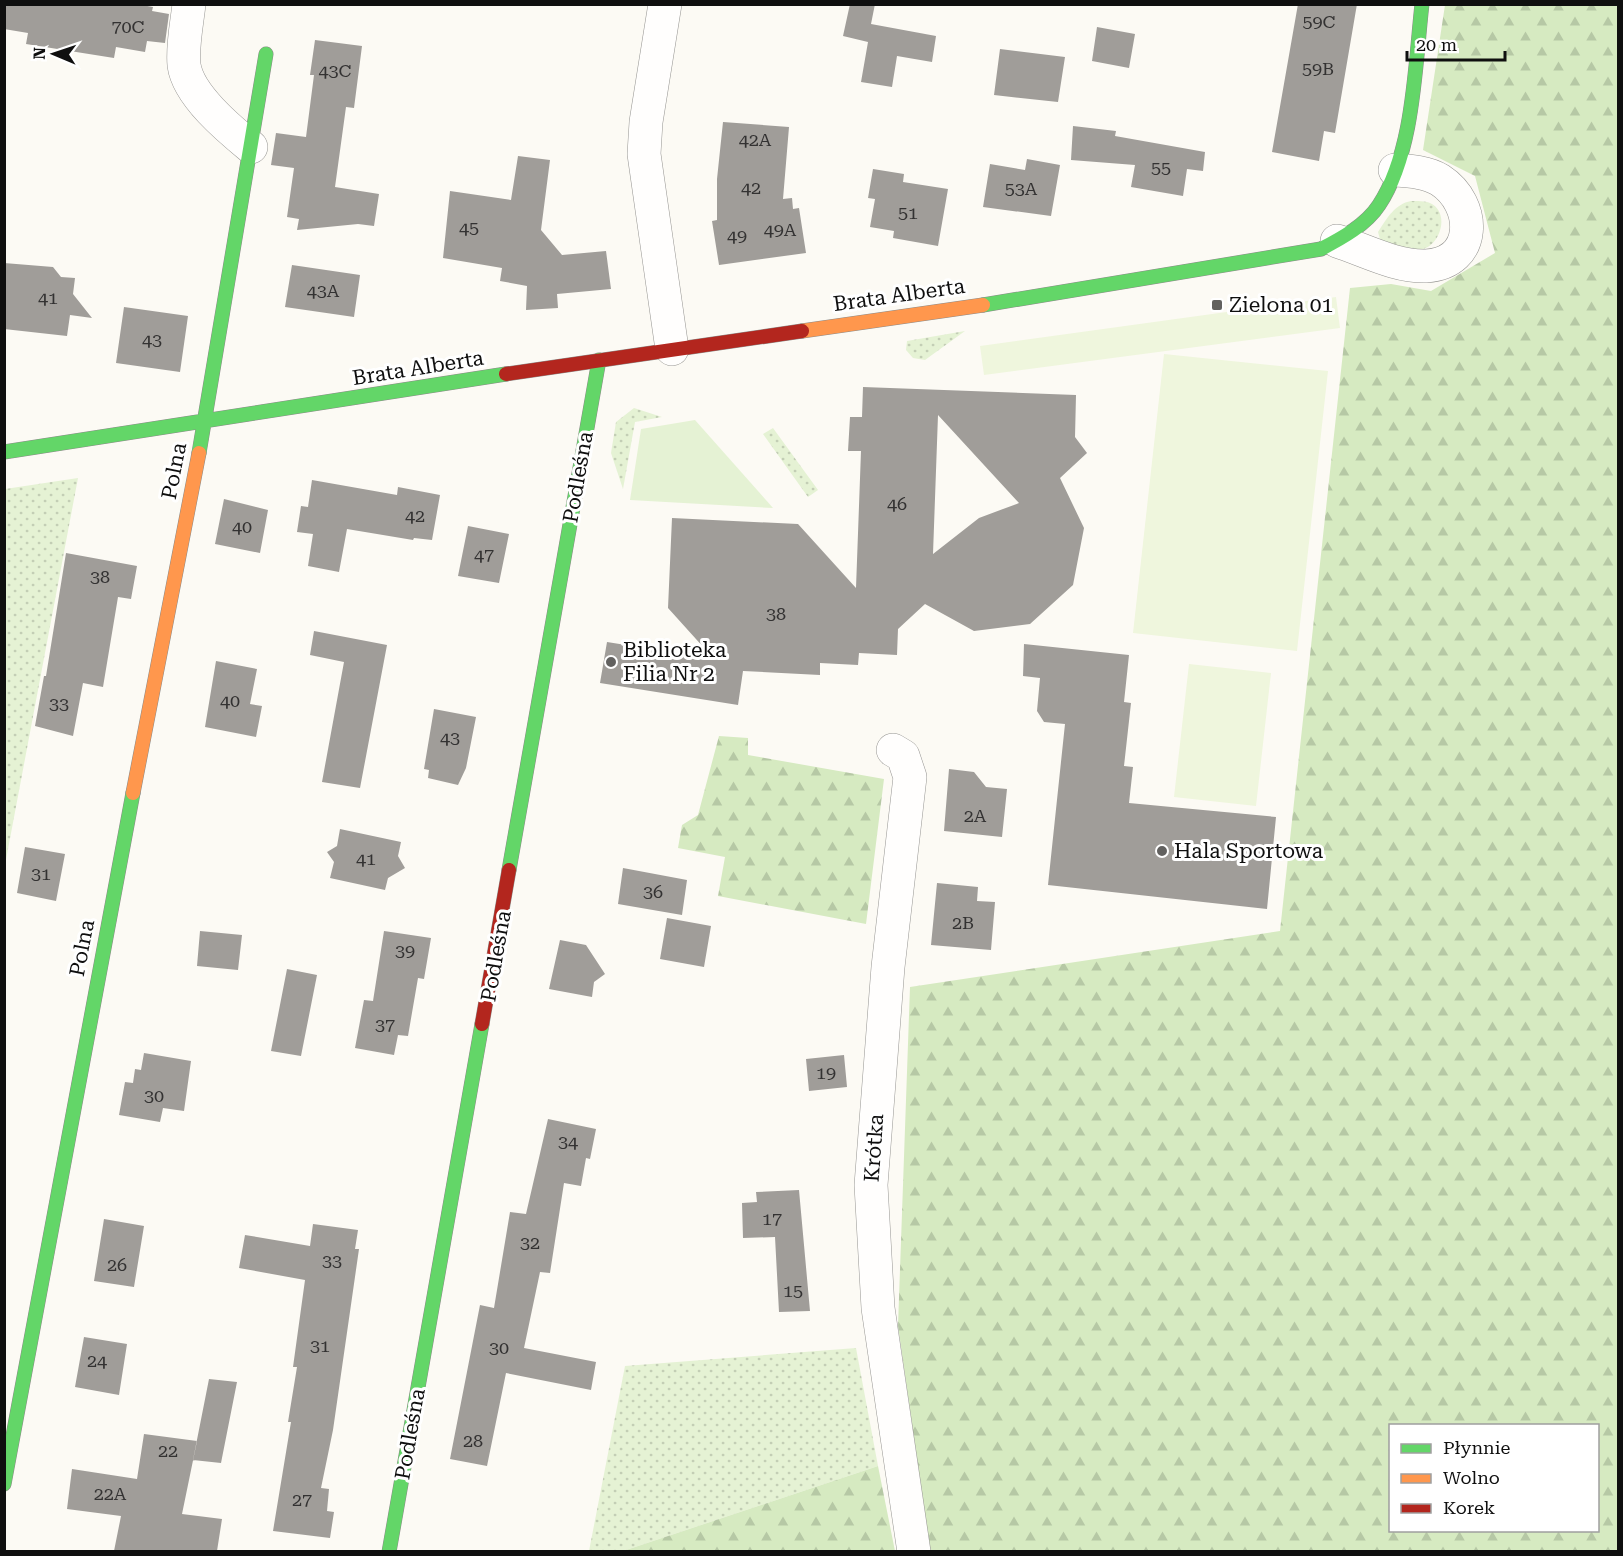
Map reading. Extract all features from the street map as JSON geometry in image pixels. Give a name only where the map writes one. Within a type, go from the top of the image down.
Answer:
[{"type":"street","points":[[189,4],[184,65],[190,81],[201,99],[250,147]]},
{"type":"street","points":[[665,4],[646,122],[644,154],[672,349]]},
{"type":"street","name":"Brata Alberta","points":[[4,452],[1197,271],[1321,249],[1337,242],[1379,204],[1395,170],[1404,130],[1422,4]]},
{"type":"street","points":[[205,421],[266,54]]},
{"type":"street","points":[[1337,242],[1409,264],[1436,264],[1456,254],[1464,244],[1468,221],[1458,198],[1439,179],[1418,172],[1395,170]]},
{"type":"street","name":"Podleśna","points":[[389,1551],[599,360]]},
{"type":"street","name":"Polna","points":[[4,1484],[66,1143],[205,421]]},
{"type":"street","name":"Krótka","points":[[893,750],[903,756],[910,777],[888,967],[871,1185],[871,1228],[878,1308],[914,1551]]},
{"type":"green space","points":[[1445,5],[1618,5],[1618,1551],[930,1551],[898,1326],[910,987],[1280,931],[1350,288],[1391,284],[1431,291],[1495,253],[1475,176],[1423,150]]},
{"type":"green space","points":[[1411,201],[1430,203],[1440,213],[1441,228],[1434,241],[1429,246],[1418,250],[1402,249],[1381,243],[1378,232],[1392,212],[1400,205]]},
{"type":"green space","points":[[1336,297],[1340,328],[984,375],[980,346]]},
{"type":"green space","points":[[965,331],[925,360],[913,358],[906,350],[907,341]]},
{"type":"green space","points":[[1164,354],[1328,371],[1297,651],[1133,633]]},
{"type":"green space","points":[[634,408],[662,417],[635,422],[623,489],[611,453],[616,422]]},
{"type":"green space","points":[[695,420],[773,508],[630,500],[641,429]]},
{"type":"green space","points":[[773,428],[818,490],[808,497],[763,434]]},
{"type":"green space","points":[[78,478],[5,865],[5,489]]},
{"type":"green space","points":[[1189,664],[1271,673],[1256,806],[1174,797]]},
{"type":"green space","points":[[719,736],[748,738],[748,755],[884,779],[866,924],[718,896],[725,857],[678,848],[682,825],[698,815]]},
{"type":"green space","points":[[856,1348],[878,1466],[623,1551],[589,1551],[625,1366]]},
{"type":"green space","points":[[878,1466],[895,1551],[623,1551]]},
{"type":"building","points":[[4,4],[136,4],[153,7],[152,11],[169,14],[165,43],[147,41],[145,52],[116,47],[114,58],[26,44],[28,33],[4,29]]},
{"type":"building","points":[[850,4],[875,4],[871,24],[936,36],[932,62],[897,56],[892,87],[861,82],[868,42],[843,36]]},
{"type":"building","points":[[1298,4],[1357,4],[1335,133],[1324,131],[1319,161],[1272,152]]},
{"type":"building","points":[[1097,27],[1135,34],[1129,68],[1092,61]]},
{"type":"building","points":[[315,40],[362,46],[354,108],[346,107],[335,187],[379,194],[374,226],[358,224],[297,230],[299,219],[287,217],[294,168],[271,165],[276,133],[306,137],[314,75],[310,75]]},
{"type":"building","points":[[1000,49],[1065,57],[1058,102],[994,95]]},
{"type":"building","points":[[723,122],[789,127],[783,199],[792,198],[793,209],[799,208],[806,253],[719,265],[712,221],[717,220],[717,179]]},
{"type":"building","points":[[1073,126],[1116,131],[1115,136],[1205,152],[1203,171],[1187,169],[1183,196],[1131,187],[1135,165],[1071,160]]},
{"type":"building","points":[[518,156],[550,160],[541,230],[562,255],[606,251],[611,289],[557,294],[558,308],[526,310],[527,286],[500,281],[502,268],[443,258],[450,191],[511,200]]},
{"type":"building","points":[[1027,159],[1060,165],[1051,216],[983,207],[990,164],[1025,170]]},
{"type":"building","points":[[873,169],[904,174],[903,182],[948,189],[938,246],[893,238],[894,231],[870,227],[875,199],[868,198]]},
{"type":"building","points":[[4,263],[53,267],[61,277],[75,278],[73,294],[92,318],[70,315],[67,336],[4,329]]},
{"type":"building","points":[[292,265],[360,275],[354,317],[285,307]]},
{"type":"building","points":[[124,307],[188,316],[180,372],[116,363]]},
{"type":"building","points":[[863,387],[1076,395],[1075,437],[1087,453],[1060,478],[1084,528],[1073,585],[1030,624],[974,631],[925,604],[898,629],[897,655],[859,653],[858,665],[820,663],[820,675],[743,671],[738,705],[600,683],[607,642],[714,659],[668,608],[672,518],[798,524],[856,588],[861,451],[848,451],[850,417],[862,417]],"holes":[[[938,415],[1019,503],[979,518],[933,554]]]},
{"type":"building","points":[[312,480],[397,495],[398,487],[440,495],[432,540],[414,538],[413,540],[347,529],[339,572],[308,566],[313,534],[297,532],[301,506],[308,507]]},
{"type":"building","points":[[224,499],[268,510],[260,553],[215,544]]},
{"type":"building","points":[[468,526],[509,534],[499,583],[458,576]]},
{"type":"building","points":[[66,553],[137,566],[131,599],[118,597],[103,687],[83,683],[73,736],[35,726],[44,676],[46,676]]},
{"type":"building","points":[[314,631],[387,645],[360,788],[322,782],[344,662],[310,655]]},
{"type":"building","name":"Hala Sportowa","points":[[1024,644],[1129,655],[1124,702],[1131,703],[1124,766],[1133,767],[1129,803],[1276,817],[1267,909],[1048,885],[1065,724],[1044,722],[1037,711],[1040,678],[1023,676]]},
{"type":"building","points":[[216,661],[257,669],[250,704],[262,706],[256,737],[205,727]]},
{"type":"building","points":[[434,709],[476,717],[466,768],[458,785],[428,778],[429,770],[424,769]]},
{"type":"building","points":[[949,769],[974,772],[986,787],[1007,789],[1002,837],[944,831]]},
{"type":"building","points":[[340,829],[401,842],[398,856],[405,868],[388,878],[385,890],[330,878],[334,862],[327,852],[337,846]]},
{"type":"building","points":[[25,847],[65,854],[56,901],[17,893]]},
{"type":"building","points":[[623,868],[687,880],[682,915],[618,904]]},
{"type":"building","points":[[937,883],[978,887],[977,901],[995,902],[991,950],[931,945]]},
{"type":"building","points":[[667,918],[711,926],[704,967],[660,959]]},
{"type":"building","points":[[200,931],[242,935],[238,970],[197,966]]},
{"type":"building","points":[[384,931],[431,938],[424,979],[418,978],[408,1036],[398,1035],[394,1055],[355,1048],[364,1000],[373,1001]]},
{"type":"building","points":[[560,940],[586,945],[605,974],[594,982],[592,997],[549,989]]},
{"type":"building","points":[[287,969],[317,975],[301,1056],[271,1051]]},
{"type":"building","points":[[144,1053],[191,1061],[184,1111],[163,1108],[160,1122],[119,1115],[125,1082],[133,1083],[135,1069],[141,1070]]},
{"type":"building","points":[[844,1055],[847,1087],[809,1091],[806,1059]]},
{"type":"building","points":[[548,1119],[596,1129],[590,1159],[586,1158],[581,1186],[564,1183],[550,1273],[540,1272],[524,1348],[596,1362],[591,1390],[506,1373],[487,1466],[450,1459],[480,1305],[494,1308],[510,1212],[526,1214]]},
{"type":"building","points":[[799,1190],[810,1311],[779,1312],[775,1237],[743,1238],[742,1203],[757,1202],[756,1192]]},
{"type":"building","points":[[104,1219],[144,1226],[134,1287],[94,1281]]},
{"type":"building","points":[[313,1224],[358,1230],[355,1249],[359,1249],[333,1430],[321,1488],[329,1489],[327,1511],[334,1512],[330,1538],[273,1531],[291,1422],[288,1422],[297,1367],[293,1367],[305,1280],[239,1268],[245,1235],[310,1246]]},
{"type":"building","points":[[84,1337],[127,1344],[119,1395],[75,1387]]},
{"type":"building","points":[[209,1379],[237,1382],[221,1463],[193,1460]]},
{"type":"building","points":[[144,1434],[197,1441],[182,1514],[222,1519],[217,1551],[114,1551],[121,1516],[67,1509],[72,1469],[137,1479]]},
{"type":"traffic: fast","points":[[983,305],[1321,249],[1353,230],[1379,205],[1391,184],[1400,160],[1415,80],[1422,4]]},
{"type":"traffic: fast","points":[[199,453],[266,54]]},
{"type":"traffic: fast","points":[[509,870],[599,360]]},
{"type":"traffic: fast","points":[[4,452],[506,374]]},
{"type":"traffic: fast","points":[[4,1484],[133,793]]},
{"type":"traffic: fast","points":[[389,1552],[482,1024]]},
{"type":"traffic: slow","points":[[802,331],[983,305]]},
{"type":"traffic: slow","points":[[133,793],[199,453]]},
{"type":"traffic: jam","points":[[506,374],[802,331]]},
{"type":"traffic: jam","points":[[482,1024],[509,870]]},
{"type":"place","name":"Zielona 01","points":[[1217,305]]},
{"type":"place","name":"Biblioteka Filia Nr 2","points":[[611,662]]},
{"type":"place","name":"Hala Sportowa","points":[[1162,851]]}]
